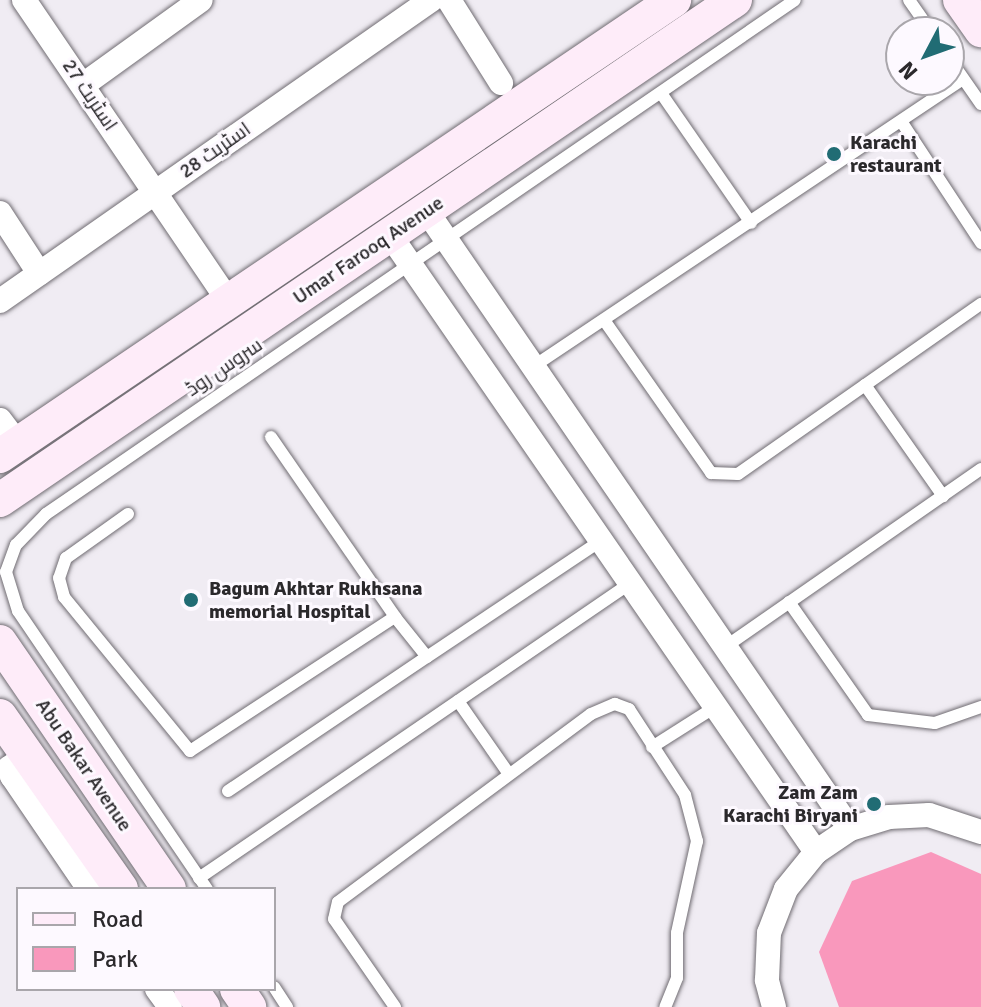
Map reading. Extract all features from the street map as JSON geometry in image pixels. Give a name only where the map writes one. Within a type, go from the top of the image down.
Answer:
[{"type":"main road","name":"Umar Farooq Avenue","points":[[6,440],[229,302],[674,0]]},
{"type":"main road","name":"Umar Farooq Avenue","points":[[0,500],[735,0]]},
{"type":"main road","points":[[960,0],[981,30]]},
{"type":"main road","name":"Abu Bakar Avenue","points":[[0,642],[192,885]]},
{"type":"main road","name":"Abu Bakar Avenue","points":[[0,716],[120,887]]},
{"type":"street","name":"اسٹریٹ 27","points":[[24,0],[229,302]]},
{"type":"street","name":"اسٹریٹ 28","points":[[0,301],[431,0]]},
{"type":"street","points":[[449,0],[501,83]]},
{"type":"street","points":[[83,85],[191,3]]},
{"type":"street","points":[[426,210],[850,829]]},
{"type":"street","points":[[0,213],[39,273]]},
{"type":"street","points":[[390,235],[816,852]]},
{"type":"street","points":[[27,755],[9,768],[12,776],[88,887]]},
{"type":"street","points":[[774,1007],[767,980],[769,933],[786,889],[816,852],[850,829],[889,817],[929,815],[981,832]]},
{"type":"street","points":[[162,991],[187,1001]]},
{"type":"lane","name":"سروس روڈ","points":[[192,885],[18,611],[6,572],[16,545],[46,514],[795,0]]},
{"type":"lane","points":[[965,82],[981,104]]},
{"type":"lane","points":[[661,93],[751,223]]},
{"type":"lane","points":[[534,366],[938,96]]},
{"type":"lane","points":[[901,121],[981,243]]},
{"type":"lane","points":[[604,320],[711,473],[738,474],[981,304]]},
{"type":"lane","points":[[865,385],[943,496]]},
{"type":"lane","points":[[271,437],[395,617],[427,657]]},
{"type":"lane","points":[[725,647],[981,469]]},
{"type":"lane","points":[[128,514],[66,558],[59,578],[64,597],[190,751],[395,617]]},
{"type":"lane","points":[[228,791],[600,541]]},
{"type":"lane","points":[[192,885],[629,584]]},
{"type":"lane","points":[[789,602],[868,715],[935,723],[981,707]]},
{"type":"lane","points":[[458,701],[509,774]]},
{"type":"lane","points":[[395,1007],[334,919],[338,902],[591,714],[615,704],[629,709],[685,795],[697,841],[677,933],[677,978],[665,1007]]},
{"type":"lane","points":[[652,747],[715,707]]},
{"type":"lane","points":[[276,990],[287,1007]]},
{"type":"green space","points":[[931,852],[981,874],[981,1007],[839,1007],[819,952],[852,881]]},
{"type":"place","name":"Karachi restaurant","points":[[834,154]]},
{"type":"place","name":"Bagum Akhtar Rukhsana memorial Hospital","points":[[191,600]]},
{"type":"place","name":"Zam Zam Karachi Biryani","points":[[874,804]]}]
